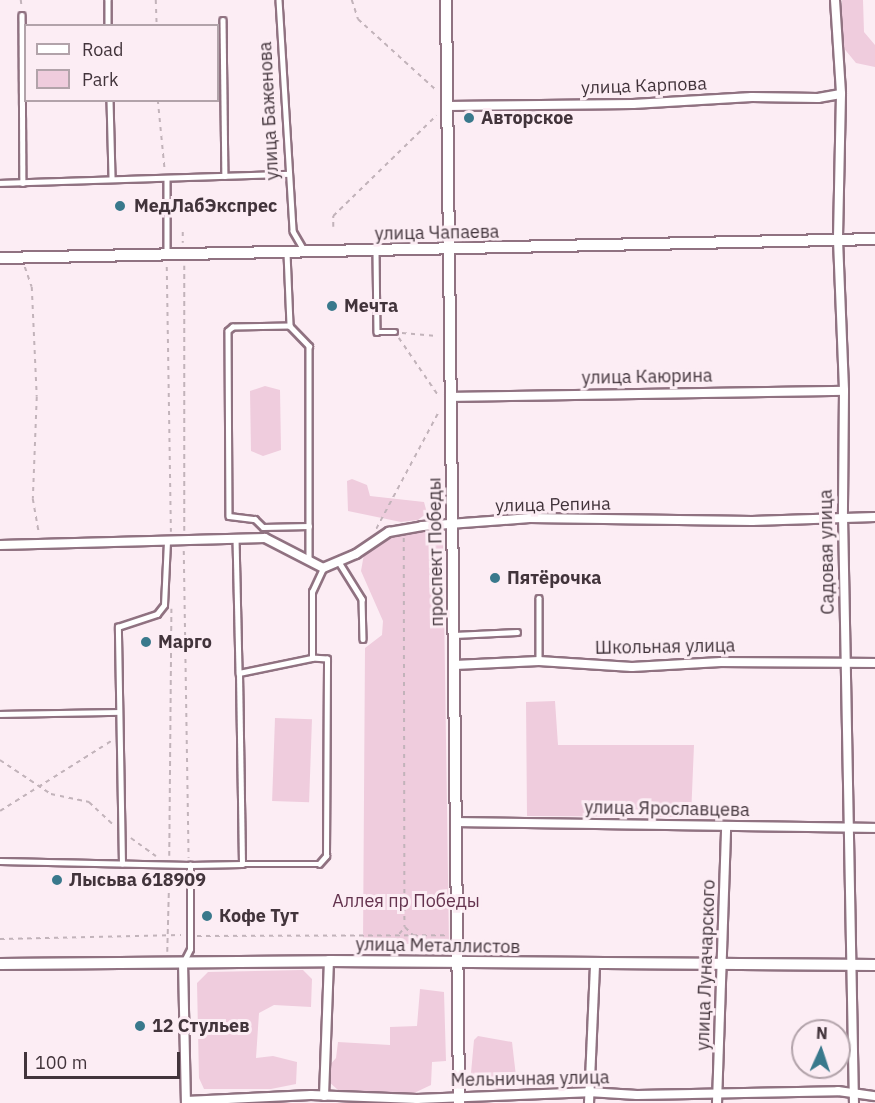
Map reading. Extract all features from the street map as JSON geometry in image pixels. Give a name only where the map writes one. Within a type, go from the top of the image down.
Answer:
[{"type":"street","name":"проспект Победы","points":[[446,0],[450,398],[458,822],[459,1100]]},
{"type":"street","name":"Садовая улица","points":[[835,0],[841,94],[838,240],[844,391],[845,662],[853,964],[854,1103]]},
{"type":"street","name":"улица Карпова","points":[[447,106],[633,104],[753,97],[818,98],[841,94]]},
{"type":"street","name":"улица Чапаева","points":[[0,258],[875,239]]},
{"type":"street","name":"улица Каюрина","points":[[450,398],[844,391]]},
{"type":"street","name":"улица Репина","points":[[323,568],[404,528],[452,526],[530,518],[741,521],[843,516],[875,517]]},
{"type":"street","points":[[0,545],[266,538],[309,558],[313,565],[323,568]]},
{"type":"street","name":"Школьная улица","points":[[455,665],[539,661],[633,667],[721,662],[875,663]]},
{"type":"street","name":"улица Ярославцева","points":[[458,822],[726,828],[849,826],[875,828]]},
{"type":"street","name":"улица Луначарского","points":[[717,1103],[726,828]]},
{"type":"street","points":[[324,1096],[329,961]]},
{"type":"street","name":"улица Металлистов","points":[[0,964],[329,961],[723,966],[875,965]]},
{"type":"street","points":[[183,962],[186,1102]]},
{"type":"street","points":[[588,1103],[595,965]]},
{"type":"street","name":"Мельничная улица","points":[[186,1102],[324,1096],[459,1100],[588,1092],[875,1095]]},
{"type":"lane","points":[[108,0],[108,24]]},
{"type":"lane","name":"улица Баженова","points":[[279,0],[293,231],[305,252]]},
{"type":"lane","points":[[22,15],[24,183]]},
{"type":"lane","points":[[223,20],[225,176]]},
{"type":"lane","points":[[110,102],[112,179]]},
{"type":"lane","points":[[0,183],[288,174]]},
{"type":"lane","points":[[167,178],[167,255]]},
{"type":"lane","points":[[376,251],[377,332],[395,332]]},
{"type":"lane","points":[[287,253],[290,326],[309,346],[309,558]]},
{"type":"lane","points":[[290,326],[233,327],[228,331],[230,516],[255,519],[263,527],[309,526]]},
{"type":"lane","points":[[236,538],[242,864]]},
{"type":"lane","points":[[122,864],[118,627],[157,614],[164,605],[167,542]]},
{"type":"lane","points":[[339,562],[363,599],[363,639]]},
{"type":"lane","points":[[312,658],[312,592],[323,568]]},
{"type":"lane","points":[[539,598],[539,661]]},
{"type":"lane","points":[[454,635],[516,632]]},
{"type":"lane","points":[[0,861],[169,865],[319,864],[326,856],[327,659],[312,658],[238,673]]},
{"type":"lane","points":[[0,714],[118,712]]},
{"type":"lane","points":[[183,962],[190,949],[190,865]]},
{"type":"path","points":[[156,0],[157,24]]},
{"type":"path","points":[[352,0],[358,19],[437,90]]},
{"type":"path","points":[[158,102],[167,178]]},
{"type":"path","points":[[333,227],[333,216],[437,116]]},
{"type":"path","points":[[25,257],[26,274],[32,287],[37,397],[33,499],[41,544]]},
{"type":"path","points":[[395,332],[437,336]]},
{"type":"path","points":[[395,332],[438,395]]},
{"type":"path","points":[[370,544],[397,484],[439,411]]},
{"type":"path","points":[[399,935],[405,927],[404,528]]},
{"type":"path","points":[[0,811],[119,737]]},
{"type":"path","points":[[0,760],[51,795],[89,802],[121,831],[169,865]]},
{"type":"path","points":[[405,927],[413,935]]},
{"type":"path","points":[[0,939],[458,934]]},
{"type":"green space","points":[[842,0],[863,0],[864,32],[875,45],[875,67],[856,63],[842,46]]},
{"type":"green space","points":[[265,386],[280,390],[281,450],[263,456],[251,451],[250,391]]},
{"type":"green space","points":[[352,479],[367,485],[370,496],[424,502],[427,513],[418,520],[401,522],[348,511],[347,481]]},
{"type":"green space","name":"Аллея пр Победы","points":[[423,530],[443,536],[449,944],[363,944],[365,648],[382,635],[383,621],[361,571],[364,554],[387,538]]},
{"type":"green space","points":[[555,701],[558,745],[694,745],[691,817],[527,816],[526,702]]},
{"type":"green space","points":[[275,718],[312,719],[309,802],[272,801]]},
{"type":"green space","points":[[303,970],[312,979],[311,1007],[274,1005],[259,1013],[256,1058],[273,1056],[297,1062],[296,1084],[271,1089],[204,1089],[199,1078],[197,983],[208,972]]},
{"type":"green space","points":[[420,989],[444,992],[446,1061],[432,1062],[431,1085],[412,1094],[338,1090],[328,1081],[328,1067],[336,1058],[338,1042],[390,1045],[390,1027],[417,1026]]},
{"type":"green space","points":[[478,1036],[512,1042],[517,1085],[498,1089],[475,1085],[471,1073],[474,1040]]},
{"type":"place","name":"Авторское","points":[[469,118]]},
{"type":"place","name":"МедЛабЭкспрес","points":[[120,206]]},
{"type":"place","name":"Мечта","points":[[332,306]]},
{"type":"place","name":"Пятёрочка","points":[[495,578]]},
{"type":"place","name":"Марго","points":[[146,642]]},
{"type":"place","name":"Лысьва 618909","points":[[57,880]]},
{"type":"place","name":"Кофе Тут","points":[[207,916]]},
{"type":"place","name":"12 Стульев","points":[[140,1026]]}]
